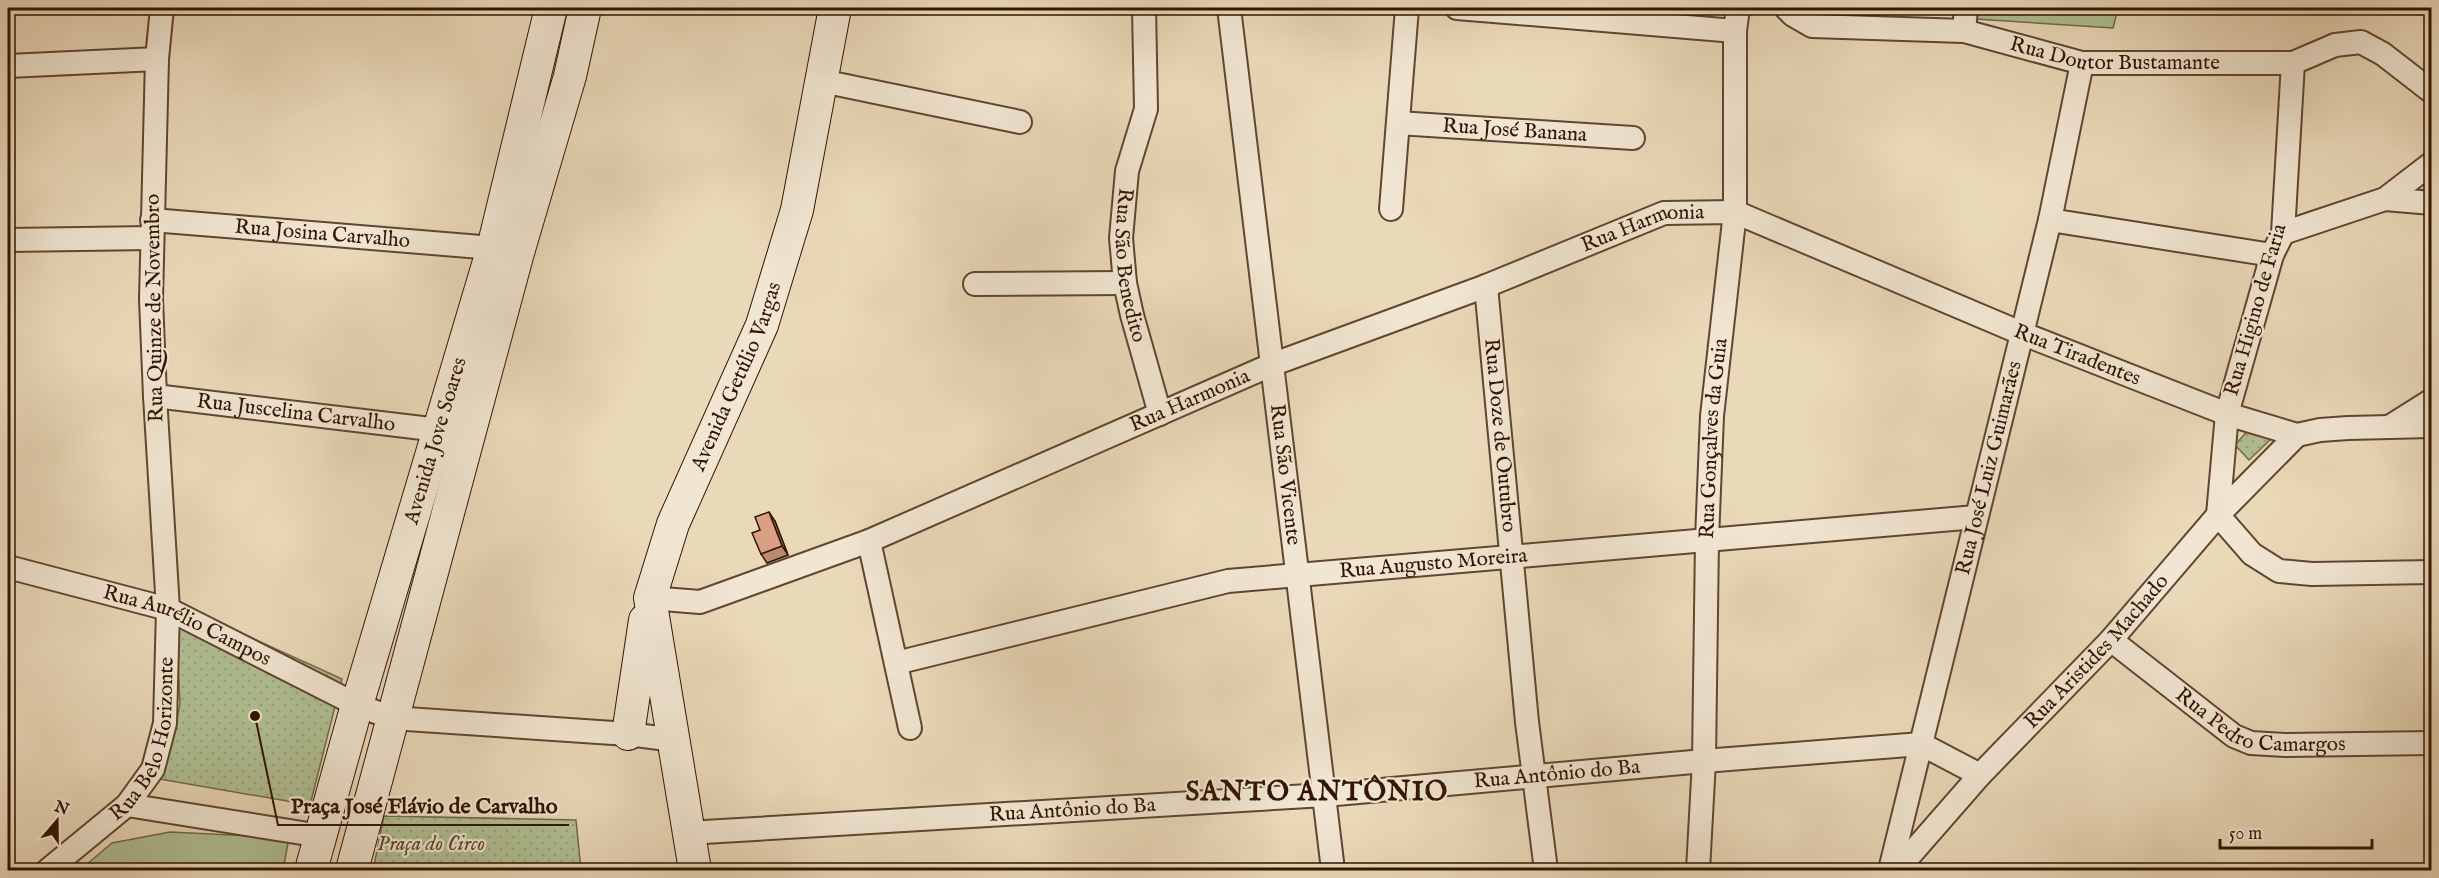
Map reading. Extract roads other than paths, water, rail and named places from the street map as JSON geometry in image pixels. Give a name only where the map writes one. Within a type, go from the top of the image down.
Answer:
[{"type":"main road","name":"Avenida Jove Soares","points":[[311,870],[357,705],[493,248],[551,8]]},
{"type":"main road","name":"Avenida Jove Soares","points":[[352,870],[517,256],[570,75],[585,8]]},
{"type":"main road","name":"Avenida Getúlio Vargas","points":[[694,870],[675,740],[650,598],[673,524],[762,325],[797,210],[836,8]]},
{"type":"main road","points":[[628,734],[642,634],[650,598]]},
{"type":"street","name":"Rua Quinze de Novembro","points":[[162,8],[157,59],[152,229],[155,396],[168,609]]},
{"type":"street","name":"Rua São Benedito","points":[[1144,8],[1146,109],[1127,171],[1121,238],[1125,283],[1132,315],[1160,414]]},
{"type":"street","name":"Rua São Vicente","points":[[1229,8],[1332,870]]},
{"type":"street","points":[[1391,209],[1407,8]]},
{"type":"street","points":[[1457,8],[1735,31]]},
{"type":"street","name":"Rua Gonçalves da Guia","points":[[1698,870],[1704,761],[1707,539],[1712,416],[1735,212],[1735,31],[1738,8]]},
{"type":"street","name":"Rua Doutor Bustamante","points":[[1785,8],[1812,26],[1861,17],[1964,31],[2082,63],[2293,63],[2335,45],[2361,42],[2382,54],[2432,92]]},
{"type":"street","points":[[1964,31],[1966,8]]},
{"type":"street","points":[[8,66],[157,59]]},
{"type":"street","name":"Rua José Luiz Guimarães","points":[[1890,870],[2050,220],[2082,63]]},
{"type":"street","name":"Rua Higino de Faria","points":[[2218,515],[2227,414],[2272,255],[2283,233],[2293,63]]},
{"type":"street","points":[[822,81],[1020,122]]},
{"type":"street","name":"Rua José Banana","points":[[1398,123],[1633,138]]},
{"type":"street","points":[[2283,233],[2385,199],[2432,163]]},
{"type":"street","points":[[2385,199],[2432,203]]},
{"type":"street","name":"Rua Harmonia","points":[[650,598],[700,602],[869,541],[1271,365],[1486,286],[1664,213],[1735,212]]},
{"type":"street","name":"Rua Tiradentes","points":[[1735,212],[2021,333],[2227,414],[2297,435],[2320,430],[2432,426]]},
{"type":"street","points":[[2050,220],[2272,255]]},
{"type":"street","name":"Rua Josina Carvalho","points":[[8,240],[152,229],[493,248]]},
{"type":"street","points":[[975,284],[1125,283]]},
{"type":"street","name":"Rua Doze de Outubro","points":[[1486,286],[1511,556],[1546,870]]},
{"type":"street","name":"Rua Juscelina Carvalho","points":[[155,396],[440,430]]},
{"type":"street","points":[[2388,428],[2432,400]]},
{"type":"street","name":"Rua Aristides Machado","points":[[1897,870],[1980,775],[2111,640],[2218,515],[2297,435]]},
{"type":"street","points":[[2218,515],[2252,554],[2279,571],[2312,574],[2432,572]]},
{"type":"street","name":"Rua Augusto Moreira","points":[[896,663],[1228,580],[1976,517]]},
{"type":"street","points":[[869,541],[910,728]]},
{"type":"street","name":"Rua Aurélio Campos","points":[[8,567],[168,609],[357,705]]},
{"type":"street","name":"Rua Belo Horizonte","points":[[48,870],[127,805],[153,768],[165,723],[168,609]]},
{"type":"street","name":"Rua Pedro Camargos","points":[[2111,640],[2234,736],[2251,743],[2285,745],[2432,743]]},
{"type":"street","points":[[357,705],[392,718],[628,734],[675,740]]},
{"type":"street","points":[[1921,744],[1980,775]]},
{"type":"street","name":"Rua Antônio do Ba","points":[[687,833],[1324,795],[1921,744]]},
{"type":"street","points":[[127,805],[321,836]]},
{"type":"place","name":"Praça José Flávio de Carvalho","points":[[255,716]]},
{"type":"district","name":"SANTO ANTÔNIO","points":[[1317,793]]},
{"type":"park label","name":"Praça do Circo","points":[[431,844]]}]
